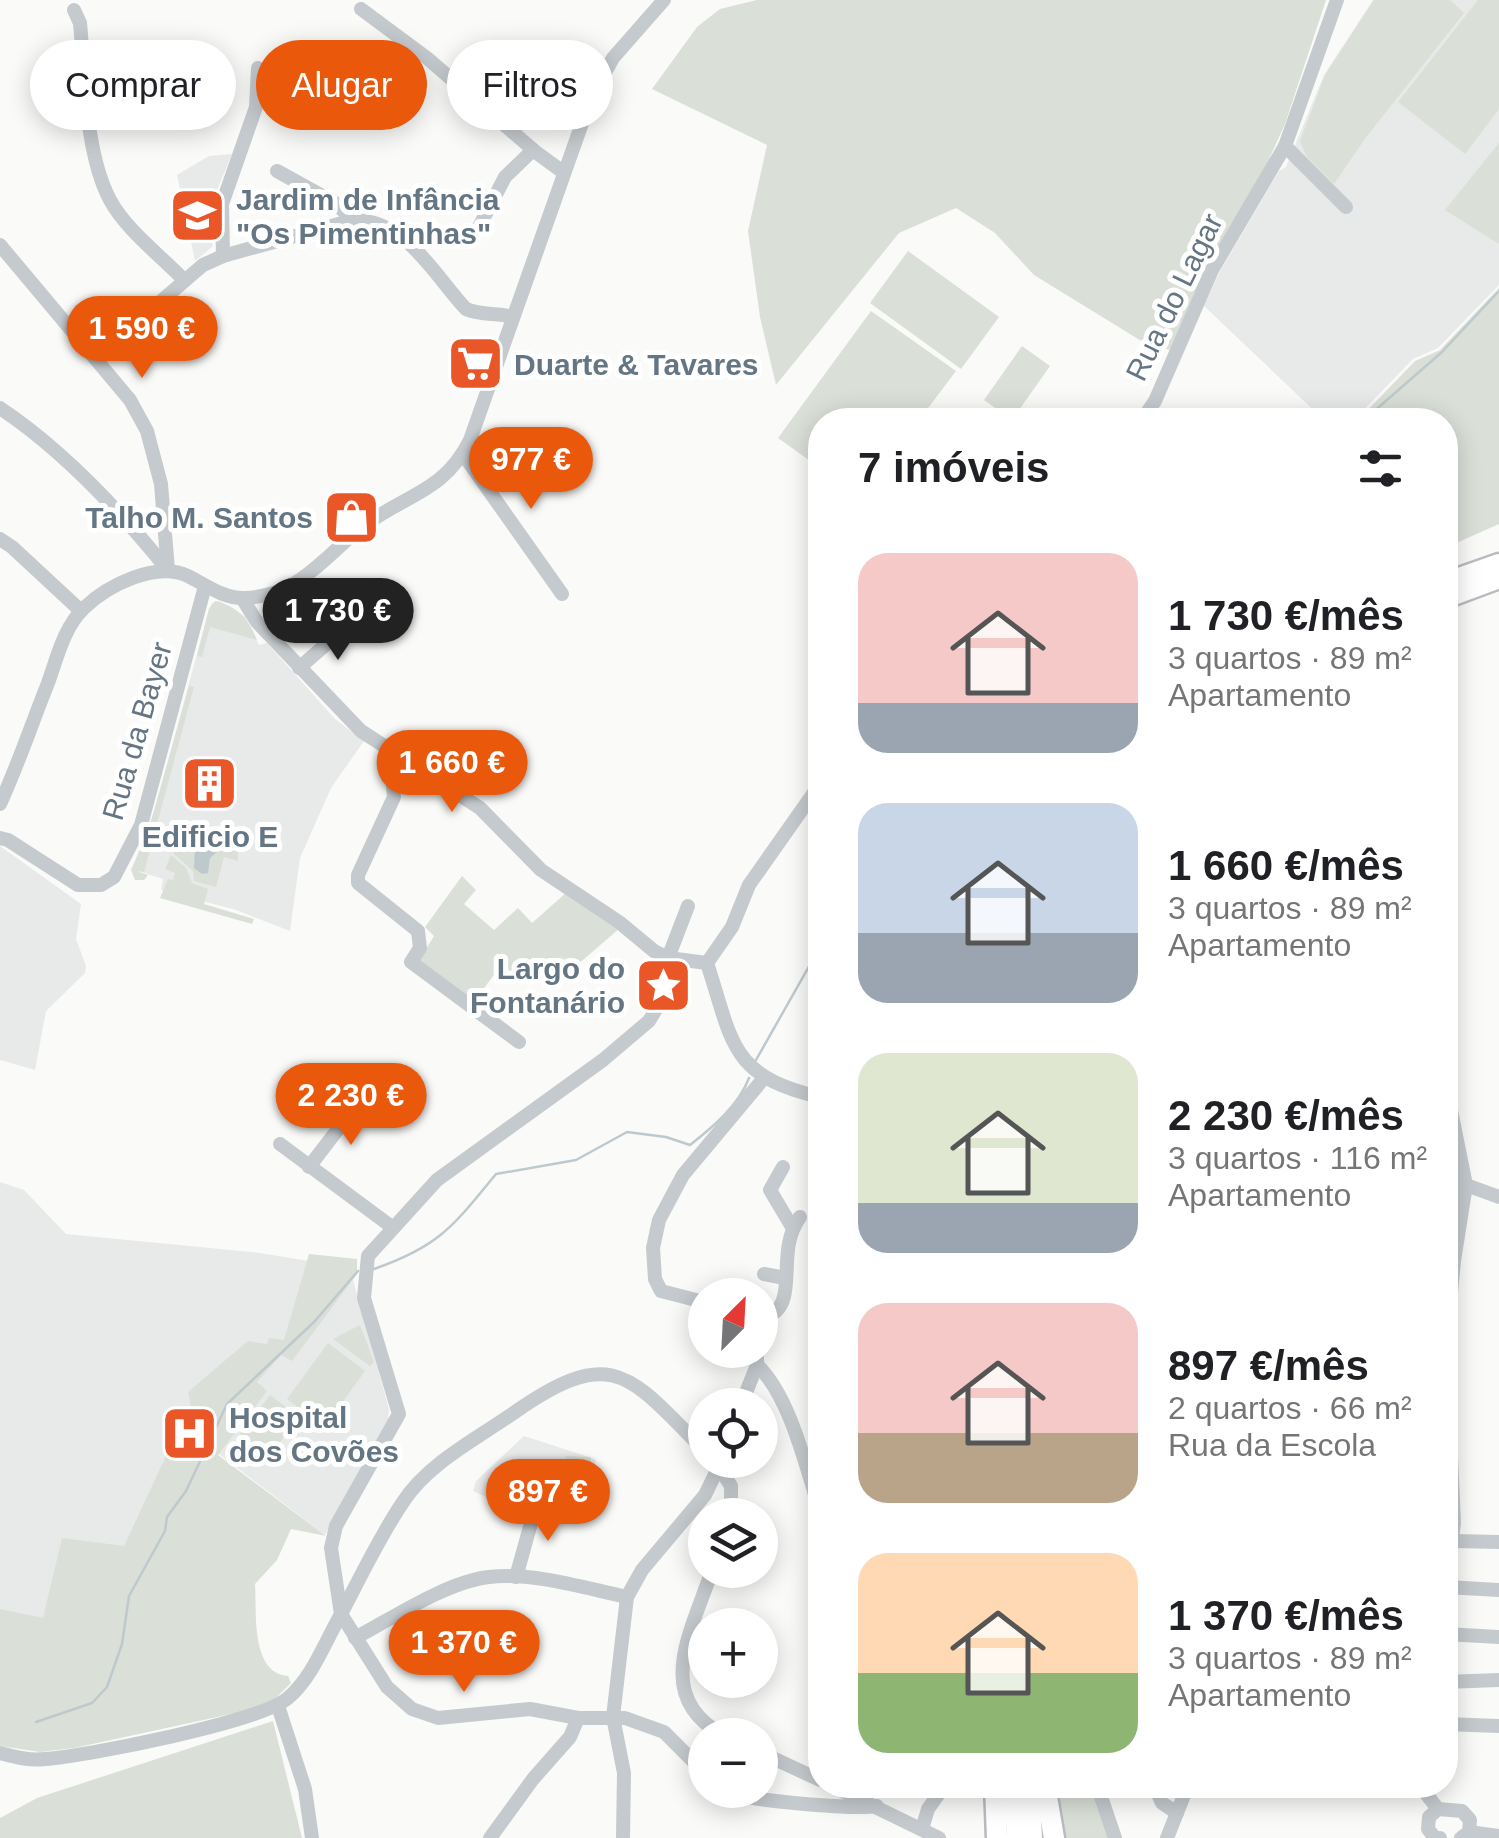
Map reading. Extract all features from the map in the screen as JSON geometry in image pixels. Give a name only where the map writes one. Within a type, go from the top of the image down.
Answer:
[{"type":"highway","points":[[1458,578],[1499,564]]},
{"type":"highway","points":[[1458,593],[1499,578]]},
{"type":"highway","points":[[995,1798],[995,1834]]},
{"type":"highway","points":[[1015,1798],[1017,1838]]},
{"type":"highway","points":[[1030,1798],[1032,1838]]},
{"type":"highway","points":[[1047,1798],[1054,1838]]},
{"type":"street","points":[[0,409],[70,466],[141,536],[168,570],[242,598],[274,593],[301,582],[366,524],[434,486],[463,454],[563,172],[602,75],[664,0]]},
{"type":"street","name":"Rua do Lagar","points":[[1150,408],[1212,270],[1285,146],[1337,0]]},
{"type":"street","points":[[361,9],[428,58],[532,150],[563,172]]},
{"type":"street","points":[[74,10],[80,23],[92,137],[110,200],[126,222],[184,280]]},
{"type":"street","points":[[223,256],[222,204],[256,107]]},
{"type":"street","points":[[1285,146],[1346,207]]},
{"type":"street","points":[[480,227],[505,177],[532,150]]},
{"type":"street","points":[[277,171],[335,202],[353,220]]},
{"type":"street","points":[[95,358],[184,280],[223,256],[353,220],[364,220],[400,235],[466,308],[512,318]]},
{"type":"street","points":[[0,245],[130,400],[147,431],[161,484],[168,570]]},
{"type":"street","points":[[463,454],[562,594]]},
{"type":"street","points":[[0,539],[81,611]]},
{"type":"street","points":[[0,804],[65,637],[81,611],[98,596],[128,580],[168,570]]},
{"type":"street","name":"Rua da Bayer","points":[[3,835],[78,886],[101,885],[114,876],[141,825],[205,586]]},
{"type":"street","points":[[242,598],[257,622],[343,716],[480,808],[541,870],[668,958],[707,962]]},
{"type":"street","points":[[299,668],[348,625]]},
{"type":"street","points":[[390,750],[394,797],[358,875],[358,883],[418,931],[420,948],[411,962],[520,1042]]},
{"type":"street","points":[[707,962],[732,927],[750,885],[808,801]]},
{"type":"street","points":[[688,906],[668,958],[670,986],[649,1021],[603,1060],[451,1169],[368,1256],[364,1298],[398,1414],[336,1526],[331,1548],[341,1614],[387,1688],[412,1709],[438,1718],[530,1709],[578,1718],[625,1718],[664,1732],[688,1756]]},
{"type":"street","points":[[707,962],[732,1039],[746,1062],[764,1078],[808,1094]]},
{"type":"street","points":[[688,1298],[661,1291],[656,1279],[654,1248],[659,1220],[683,1175],[764,1078]]},
{"type":"street","points":[[309,1167],[358,1103]]},
{"type":"street","points":[[280,1144],[392,1227]]},
{"type":"street","points":[[1458,1145],[1466,1184],[1458,1235]]},
{"type":"street","points":[[778,1313],[784,1304],[786,1245],[796,1222],[770,1190],[783,1167]]},
{"type":"street","points":[[1458,1184],[1499,1198]]},
{"type":"street","points":[[764,1274],[785,1278]]},
{"type":"street","points":[[763,1368],[808,1474]]},
{"type":"street","points":[[0,1754],[40,1760],[75,1755],[247,1718],[278,1706],[307,1678],[403,1501],[416,1484],[564,1380],[601,1373],[630,1382],[654,1399],[688,1434]]},
{"type":"street","points":[[623,1838],[624,1773],[613,1718],[627,1596],[642,1570],[705,1495],[711,1478]]},
{"type":"street","points":[[516,1577],[538,1498]]},
{"type":"street","points":[[1458,1541],[1499,1542]]},
{"type":"street","points":[[334,1576],[355,1587]]},
{"type":"street","points":[[354,1638],[464,1583],[490,1577],[516,1577],[627,1596]]},
{"type":"street","points":[[699,1718],[685,1700],[682,1686],[685,1652],[706,1588]]},
{"type":"street","points":[[1458,1590],[1499,1590]]},
{"type":"street","points":[[1458,1635],[1499,1637]]},
{"type":"street","points":[[1458,1682],[1499,1680]]},
{"type":"street","points":[[278,1706],[304,1789],[312,1838]]},
{"type":"street","points":[[490,1838],[570,1737],[578,1718]]},
{"type":"street","points":[[1458,1724],[1499,1726]]},
{"type":"street","points":[[778,1760],[808,1774]]},
{"type":"street","points":[[858,1798],[939,1838]]},
{"type":"street","points":[[922,1828],[936,1798]]},
{"type":"street","points":[[1101,1798],[1115,1838]]},
{"type":"street","points":[[1160,1798],[1178,1813]]},
{"type":"street","points":[[1168,1838],[1183,1798]]},
{"type":"street","points":[[1429,1798],[1438,1809]]},
{"type":"street","points":[[778,1801],[862,1809],[876,1806]]},
{"type":"street","points":[[1440,1838],[1428,1828],[1429,1817],[1438,1809],[1462,1811],[1470,1820],[1465,1835],[1499,1836]]},
{"type":"shaded area","points":[[757,0],[1326,0],[1285,124],[1260,179],[1212,256],[1170,350],[1143,342],[1034,275],[995,233],[956,208],[899,233],[776,385],[760,317],[748,231],[767,145],[652,89],[697,27],[720,9]]},
{"type":"shaded area","points":[[1373,0],[1499,0],[1499,285],[1438,348],[1413,359],[1366,408],[1311,408],[1204,306],[1279,171],[1286,167],[1324,75]]},
{"type":"shaded area","points":[[1374,0],[1450,0],[1464,13],[1334,184],[1307,157],[1300,141],[1325,75]]},
{"type":"shaded area","points":[[1478,0],[1499,0],[1499,109],[1465,154],[1398,102]]},
{"type":"shaded area","points":[[1499,143],[1499,244],[1445,210]]},
{"type":"shaded area","name":"Jardim de Infância \"Os Pimentinhas\"","points":[[232,154],[213,193],[208,224],[213,246],[195,261],[177,175],[209,156]]},
{"type":"shaded area","points":[[908,251],[999,317],[961,369],[870,303]]},
{"type":"shaded area","points":[[1499,288],[1499,524],[1458,542],[1458,408],[1370,408],[1415,361],[1440,350]]},
{"type":"shaded area","points":[[871,311],[956,371],[928,408],[808,408],[808,459],[778,438]]},
{"type":"shaded area","points":[[1022,346],[1050,366],[1020,408],[995,408],[984,400]]},
{"type":"shaded area","points":[[215,601],[241,614],[257,640],[210,627],[202,657],[197,656],[209,609]]},
{"type":"shaded area","points":[[219,601],[245,616],[259,645],[267,643],[335,719],[364,741],[331,788],[300,858],[290,931],[236,910],[161,890],[163,879],[132,869],[156,806],[209,609]]},
{"type":"shaded area","points":[[189,686],[194,687],[144,872],[137,871],[148,875],[144,880],[135,880],[131,870],[148,832]]},
{"type":"shaded area","points":[[226,834],[229,839],[237,836],[238,861],[224,857],[216,887],[194,881],[193,871],[173,853],[195,837]]},
{"type":"shaded area","points":[[214,837],[222,847],[210,858],[208,873],[202,874],[194,868],[195,844]]},
{"type":"shaded area","points":[[0,846],[81,904],[76,939],[85,973],[46,1011],[35,1070],[0,1060]]},
{"type":"shaded area","points":[[171,855],[186,868],[192,883],[208,889],[204,904],[254,919],[252,924],[160,898],[175,873],[165,869]]},
{"type":"shaded area","points":[[462,876],[476,890],[464,904],[494,930],[518,908],[532,923],[567,892],[620,928],[554,985],[537,969],[527,982],[501,965],[474,1002],[418,962],[434,936],[425,927]]},
{"type":"shaded area","name":"Hospital dos Covões","points":[[0,1182],[24,1190],[66,1234],[260,1253],[357,1269],[353,1280],[389,1409],[388,1420],[325,1535],[211,1448],[126,1595],[0,1636]]},
{"type":"shaded area","points":[[309,1254],[357,1259],[357,1274],[292,1361],[281,1355],[257,1382],[267,1391],[218,1455],[326,1536],[291,1529],[277,1560],[255,1584],[261,1653],[267,1664],[288,1676],[291,1683],[275,1699],[245,1711],[74,1748],[40,1752],[0,1746],[0,1609],[43,1618],[62,1538],[124,1546],[180,1426],[192,1411],[188,1392],[248,1341],[267,1344],[269,1338],[284,1340]]},
{"type":"shaded area","points":[[360,1325],[374,1362],[370,1366],[333,1339]]},
{"type":"shaded area","points":[[328,1343],[365,1371],[324,1427],[287,1399]]},
{"type":"shaded area","points":[[270,1395],[299,1417],[262,1467],[232,1445]]},
{"type":"shaded area","points":[[524,1436],[595,1459],[598,1503],[564,1501],[564,1496],[534,1490],[522,1495],[518,1512],[473,1491],[476,1481]]},
{"type":"shaded area","points":[[566,1456],[591,1457],[590,1502],[564,1501]]},
{"type":"shaded area","points":[[273,1721],[302,1838],[0,1838],[0,1818],[37,1798]]},
{"type":"shaded area","points":[[1055,1798],[1096,1798],[1111,1838],[1062,1838]]},
{"type":"waterway","points":[[1378,408],[1442,352],[1499,291]]},
{"type":"waterway","points":[[756,1060],[808,968]]},
{"type":"waterway","points":[[374,1269],[430,1243],[468,1208],[496,1174],[576,1160],[627,1132],[690,1145],[732,1106],[749,1078]]},
{"type":"waterway","points":[[36,1722],[92,1703],[107,1687],[122,1644],[129,1596],[165,1531],[167,1517],[186,1491],[227,1404],[314,1322],[358,1271]]},
{"type":"place","name":"Jardim de Infância \"Os Pimentinhas\"","points":[[197,216]]},
{"type":"place","name":"Duarte & Tavares","points":[[475,364]]},
{"type":"place","name":"Talho M. Santos","points":[[352,517]]},
{"type":"place","name":"Edificio E","points":[[210,784]]},
{"type":"place","name":"Largo do Fontanário","points":[[664,985]]},
{"type":"place","name":"Hospital dos Covões","points":[[190,1434]]}]
